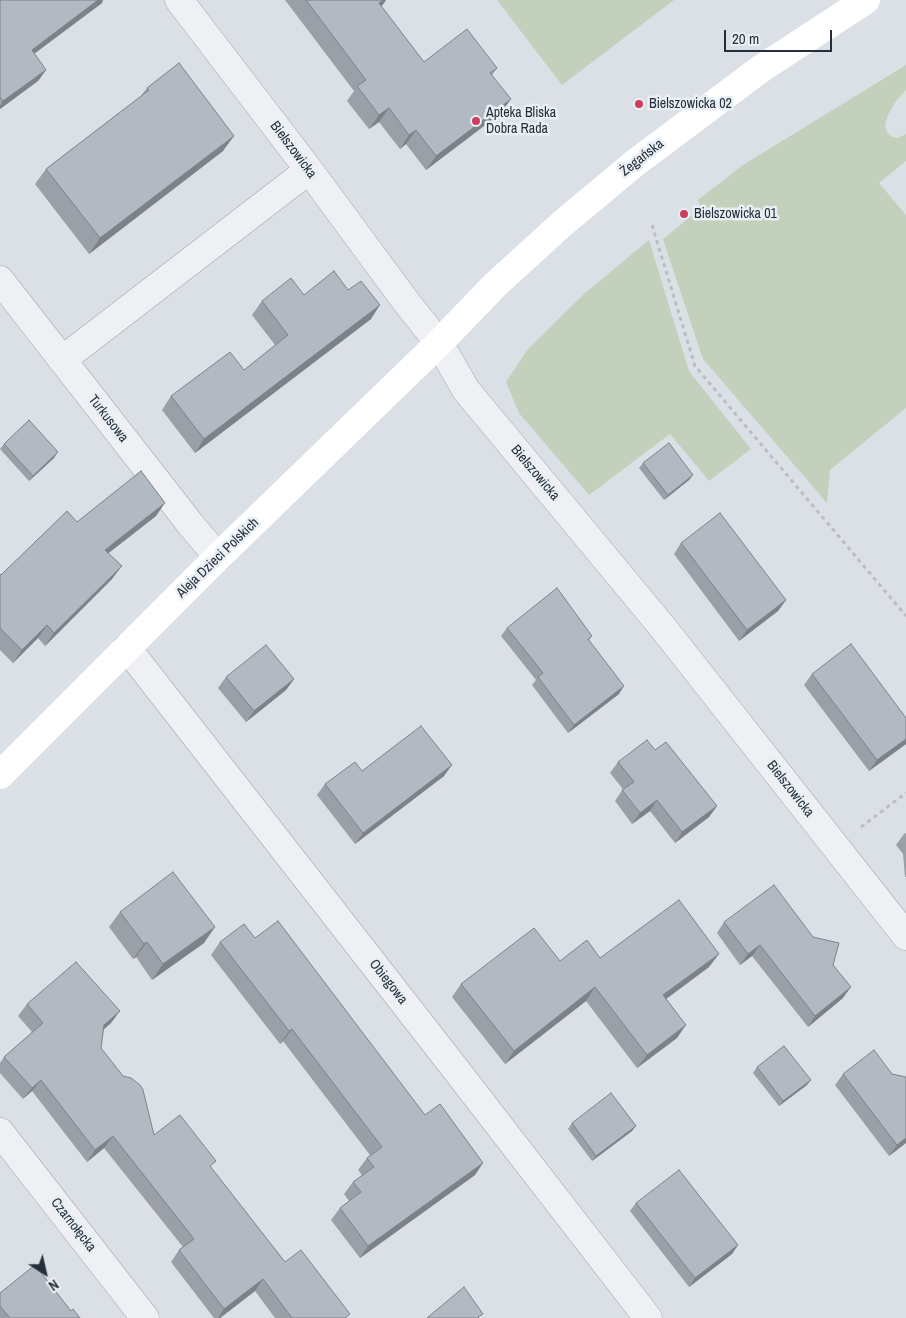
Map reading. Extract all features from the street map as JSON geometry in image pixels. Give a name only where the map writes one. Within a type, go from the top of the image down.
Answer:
[{"type":"street","name":"Bielszowicka","points":[[179,0],[438,343],[466,390],[664,630],[906,936]]},
{"type":"street","name":"Żegańska","points":[[438,343],[495,285],[563,223],[635,162],[762,68],[866,0]]},
{"type":"street","points":[[62,360],[309,170]]},
{"type":"street","name":"Turkusowa","points":[[0,280],[190,525],[218,558]]},
{"type":"street","name":"Aleja Dzieci Polskich","points":[[0,774],[438,343]]},
{"type":"street","name":"Obiegowa","points":[[127,648],[648,1318]]},
{"type":"street","name":"Czarnołęcka","points":[[0,1132],[145,1318]]},
{"type":"path","points":[[652,225],[695,366],[906,616]]},
{"type":"path","points":[[835,846],[906,793]]},
{"type":"green space","points":[[497,0],[674,0],[562,85]]},
{"type":"green space","points":[[906,65],[906,90],[895,102],[885,125],[887,132],[892,137],[898,138],[906,134],[906,161],[879,183],[906,215],[906,408],[830,470],[827,503],[703,359],[663,239],[701,208],[698,200],[743,165]]},
{"type":"green space","points":[[649,240],[689,371],[751,449],[709,481],[670,434],[589,495],[519,413],[506,382],[528,349],[584,294]]},
{"type":"building","points":[[0,0],[98,0],[32,50],[46,70],[3,101],[0,97]]},
{"type":"building","points":[[306,0],[383,0],[379,3],[424,62],[467,29],[497,68],[490,73],[511,99],[436,156],[416,130],[409,135],[389,108],[379,115],[357,86],[366,80]]},
{"type":"building","points":[[179,63],[234,136],[100,238],[46,169],[149,90],[147,88]]},
{"type":"building","points":[[334,271],[348,290],[361,281],[380,305],[204,439],[171,396],[230,352],[244,370],[288,335],[262,301],[291,278],[304,295]]},
{"type":"building","points":[[29,420],[58,452],[33,476],[4,444]]},
{"type":"building","points":[[669,443],[693,475],[668,495],[643,463]]},
{"type":"building","points":[[141,471],[165,503],[105,550],[122,566],[54,633],[47,625],[22,650],[0,628],[0,574],[67,511],[77,522]]},
{"type":"building","points":[[720,513],[786,600],[747,630],[681,543]]},
{"type":"building","points":[[557,588],[592,636],[588,639],[624,686],[574,725],[538,677],[543,673],[507,628]]},
{"type":"building","points":[[851,644],[906,718],[906,739],[877,760],[812,674]]},
{"type":"building","points":[[266,645],[294,679],[254,711],[226,677]]},
{"type":"building","points":[[421,726],[452,765],[363,833],[325,784],[355,762],[362,771]]},
{"type":"building","points":[[647,740],[655,750],[666,742],[717,806],[682,832],[657,800],[640,813],[622,790],[634,782],[618,762]]},
{"type":"building","points":[[173,872],[215,927],[163,964],[147,942],[144,944],[120,912]]},
{"type":"building","points":[[774,885],[813,937],[839,943],[833,965],[851,987],[815,1016],[760,945],[748,954],[724,922]]},
{"type":"building","points":[[679,900],[719,954],[663,995],[686,1025],[647,1055],[595,987],[514,1051],[461,984],[534,928],[560,961],[587,940],[600,958]]},
{"type":"building","points":[[278,921],[425,1115],[440,1104],[483,1163],[368,1246],[340,1208],[361,1192],[353,1182],[374,1167],[367,1158],[382,1147],[292,1029],[289,1031],[220,942],[244,924],[255,938]]},
{"type":"building","points":[[76,962],[120,1011],[104,1025],[101,1048],[123,1076],[131,1078],[140,1085],[143,1090],[154,1135],[180,1115],[216,1161],[210,1166],[285,1262],[301,1250],[350,1314],[345,1318],[292,1318],[263,1279],[224,1309],[179,1250],[194,1239],[113,1136],[95,1150],[41,1080],[32,1088],[4,1057],[43,1023],[27,1004]]},
{"type":"building","points":[[784,1046],[811,1080],[783,1101],[757,1067]]},
{"type":"building","points":[[874,1050],[892,1074],[906,1077],[906,1138],[897,1145],[843,1074]]},
{"type":"building","points":[[611,1093],[636,1126],[596,1156],[572,1123]]},
{"type":"building","points":[[679,1170],[738,1245],[695,1278],[636,1203]]},
{"type":"building","points":[[35,1265],[71,1311],[73,1309],[80,1318],[10,1318],[0,1306],[0,1293]]},
{"type":"building","points":[[464,1287],[483,1314],[479,1318],[427,1318]]},
{"type":"place","name":"Bielszowicka 02","points":[[639,104]]},
{"type":"place","name":"Apteka Bliska Dobra Rada","points":[[476,121]]},
{"type":"place","name":"Bielszowicka 01","points":[[684,214]]}]
